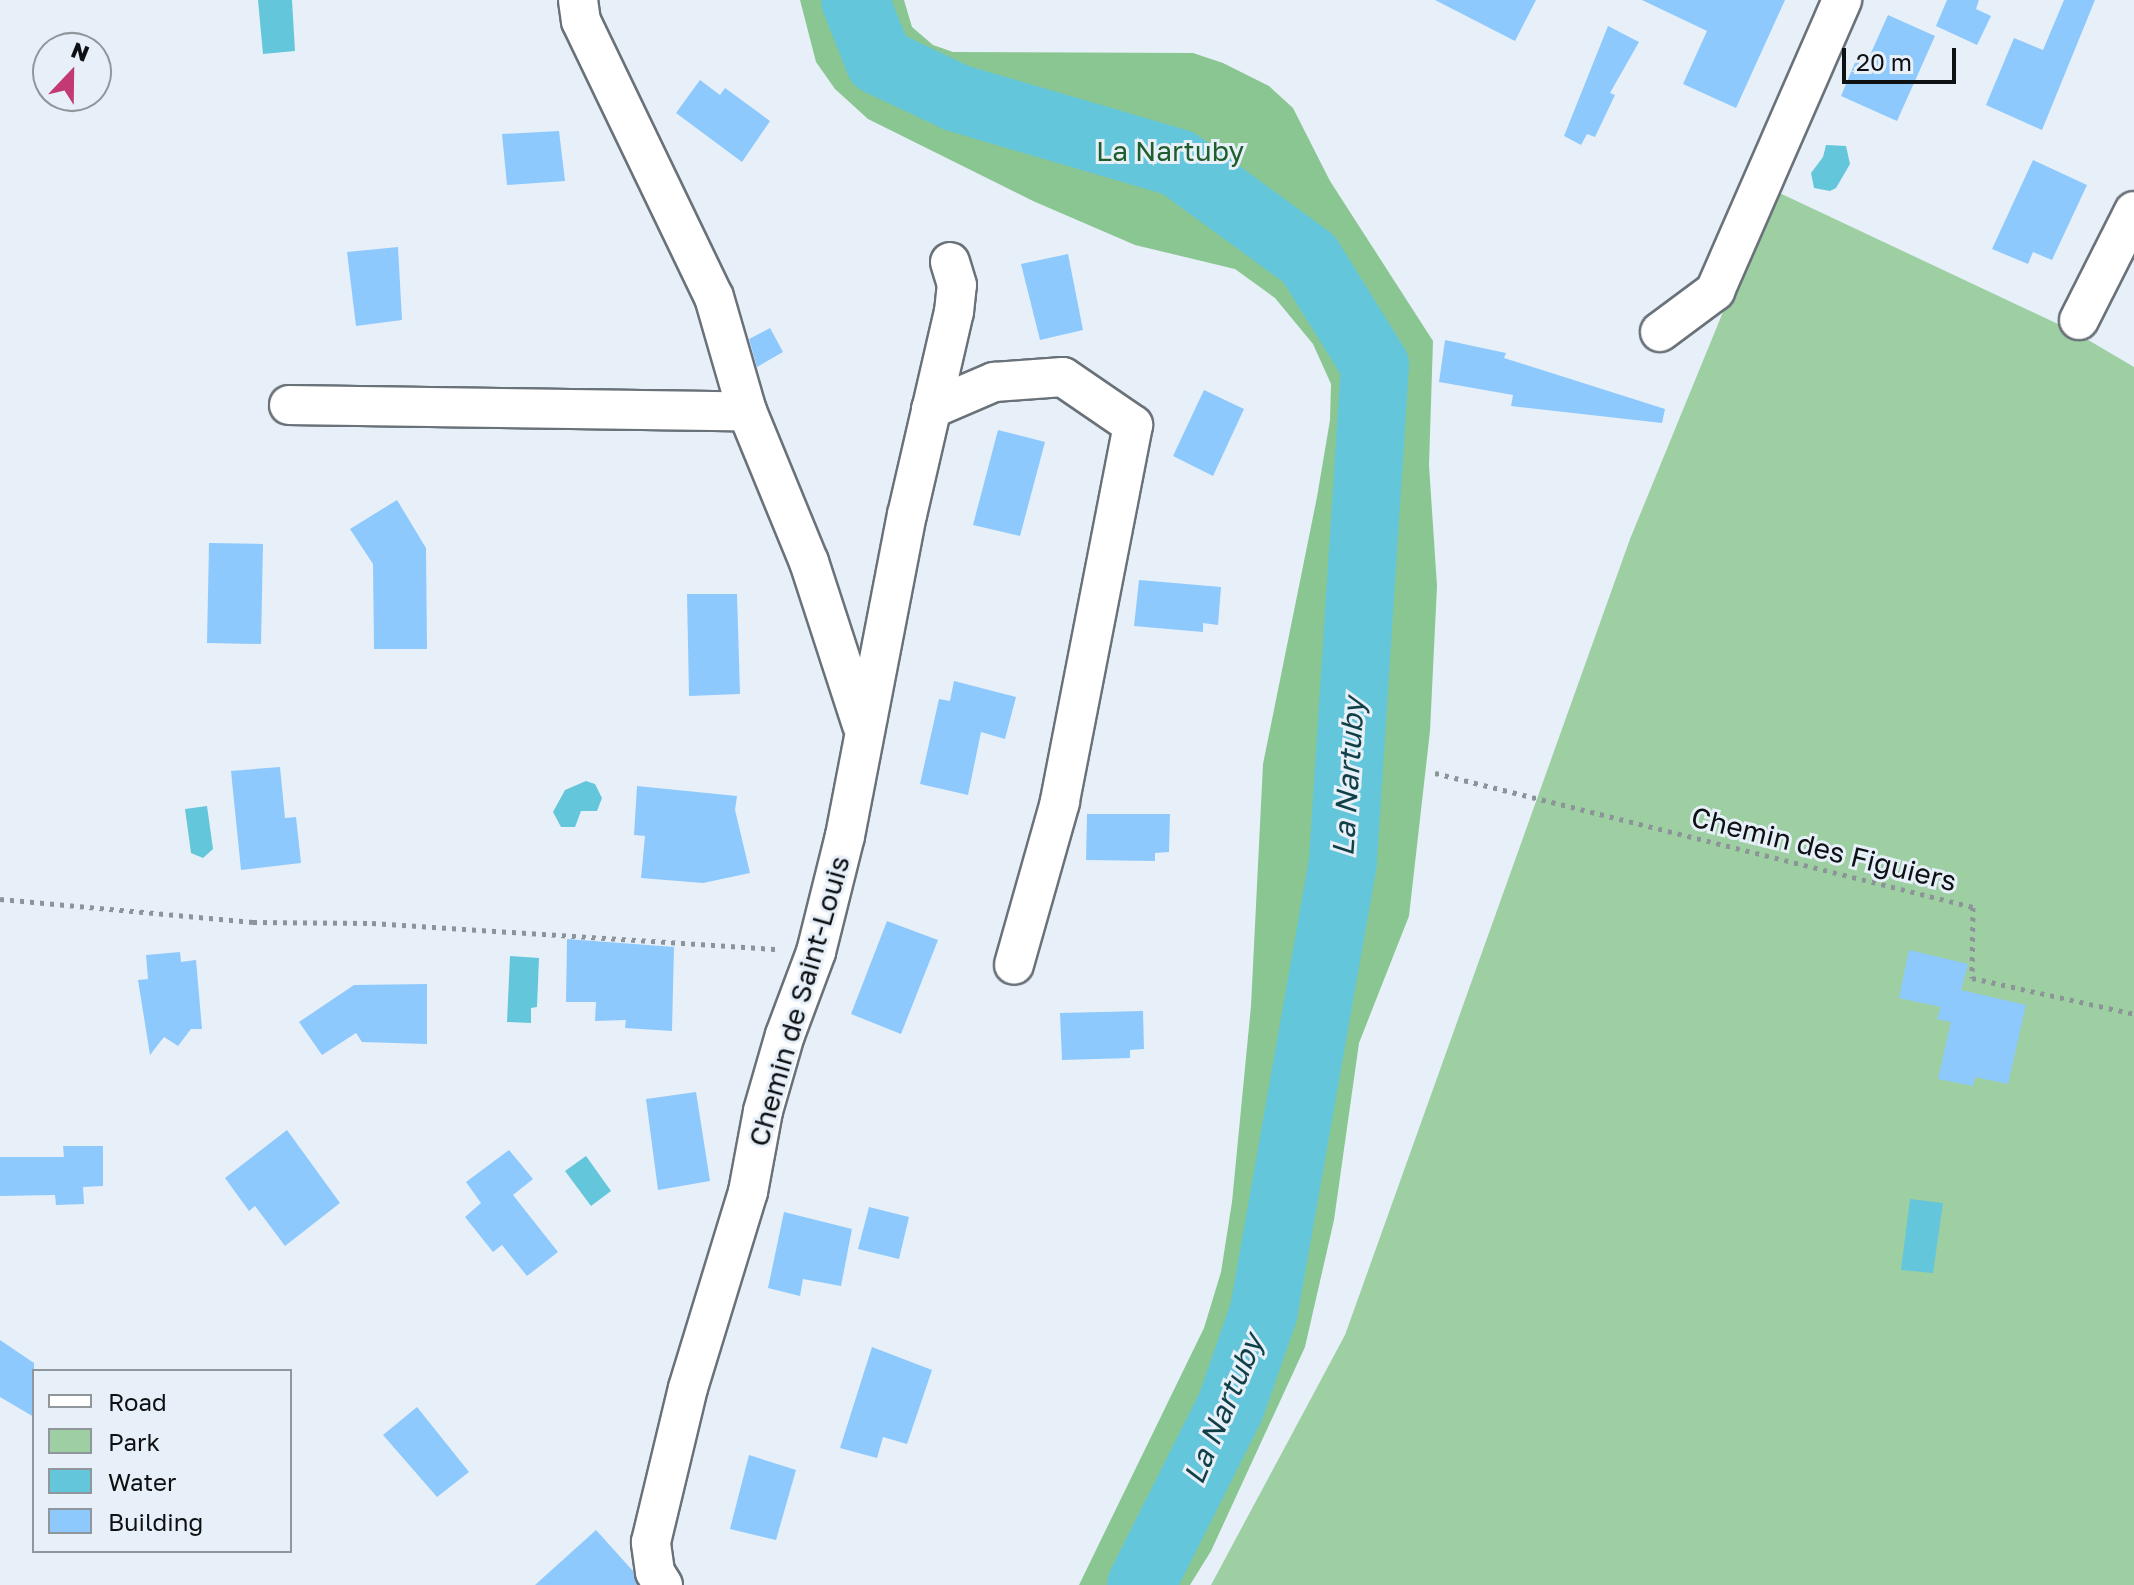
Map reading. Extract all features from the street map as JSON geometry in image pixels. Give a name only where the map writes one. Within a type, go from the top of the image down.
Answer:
[{"type":"street","points":[[578,0],[581,21],[714,297],[747,411],[809,562],[865,731]]},
{"type":"street","points":[[1660,332],[1715,291],[1842,0]]},
{"type":"street","points":[[2079,320],[2134,211]]},
{"type":"street","name":"Chemin de Saint-Louis","points":[[663,1585],[655,1572],[651,1542],[688,1388],[748,1192],[767,1096],[816,952],[845,836],[931,409],[954,312],[957,285],[950,262]]},
{"type":"street","points":[[931,409],[994,382],[1063,377],[1133,425],[1060,802],[1014,965]]},
{"type":"street","points":[[289,405],[747,411]]},
{"type":"path","name":"Chemin des Figuiers","points":[[1435,773],[1973,907],[1972,978],[2134,1014]]},
{"type":"path","points":[[0,899],[253,922],[372,923],[816,952]]},
{"type":"green space","name":"La Nartuby","points":[[800,0],[904,0],[912,27],[933,45],[953,52],[1193,53],[1223,63],[1269,86],[1293,108],[1330,181],[1433,341],[1429,465],[1437,586],[1430,731],[1409,916],[1359,1043],[1334,1220],[1305,1347],[1211,1551],[1190,1585],[1079,1585],[1204,1328],[1221,1272],[1232,1202],[1251,1006],[1263,764],[1317,497],[1330,420],[1331,384],[1313,344],[1275,298],[1235,269],[1135,245],[1033,201],[868,119],[835,89],[816,62]]},
{"type":"green space","points":[[1773,190],[2073,331],[2134,367],[2134,1585],[1211,1585],[1345,1335],[1630,539]]},
{"type":"water","points":[[258,0],[292,0],[295,51],[263,54]]},
{"type":"water","points":[[1826,145],[1846,146],[1850,164],[1836,188],[1830,191],[1814,188],[1811,173],[1823,157]]},
{"type":"water","points":[[586,781],[595,784],[602,798],[597,811],[581,811],[575,827],[561,827],[553,812],[565,790]]},
{"type":"water","points":[[207,806],[213,849],[203,858],[191,853],[185,809]]},
{"type":"water","points":[[510,956],[539,958],[537,1007],[531,1008],[531,1023],[507,1022]]},
{"type":"water","points":[[586,1156],[611,1191],[591,1206],[565,1171]]},
{"type":"water","points":[[1910,1199],[1943,1203],[1933,1273],[1901,1270]]},
{"type":"building","points":[[1435,0],[1536,0],[1515,41]]},
{"type":"building","points":[[1642,0],[1785,0],[1736,108],[1683,84],[1707,31]]},
{"type":"building","points":[[1947,0],[1979,0],[1976,9],[1991,16],[1977,45],[1936,26]]},
{"type":"building","points":[[2064,0],[2095,0],[2042,130],[1986,105],[2014,38],[2043,50]]},
{"type":"building","points":[[1888,15],[1935,36],[1897,121],[1841,96],[1856,60],[1866,64]]},
{"type":"building","points":[[1608,26],[1639,42],[1610,93],[1615,95],[1595,137],[1587,134],[1581,145],[1564,136]]},
{"type":"building","points":[[700,80],[720,95],[725,88],[770,121],[742,162],[676,113]]},
{"type":"building","points":[[559,131],[565,181],[507,185],[502,134]]},
{"type":"building","points":[[2033,160],[2087,185],[2052,260],[2033,252],[2028,264],[1992,249]]},
{"type":"building","points":[[398,247],[402,320],[356,326],[347,252]]},
{"type":"building","points":[[1068,254],[1083,330],[1040,340],[1021,264]]},
{"type":"building","points":[[770,328],[783,352],[757,367],[749,339]]},
{"type":"building","points":[[1445,340],[1506,353],[1504,358],[1665,409],[1662,423],[1511,406],[1513,395],[1439,382]]},
{"type":"building","points":[[1204,390],[1244,409],[1213,476],[1173,456]]},
{"type":"building","points":[[998,430],[1045,442],[1020,536],[973,525]]},
{"type":"building","points":[[397,500],[426,548],[427,649],[374,649],[373,564],[350,529]]},
{"type":"building","points":[[209,543],[263,544],[261,644],[207,643]]},
{"type":"building","points":[[1139,580],[1221,587],[1218,625],[1203,623],[1203,632],[1134,626]]},
{"type":"building","points":[[687,594],[737,594],[740,694],[689,696]]},
{"type":"building","points":[[954,681],[1016,697],[1005,739],[981,732],[968,795],[920,784],[939,699],[950,701]]},
{"type":"building","points":[[280,767],[285,818],[296,817],[301,863],[241,870],[231,771]]},
{"type":"building","points":[[637,786],[737,796],[735,810],[750,873],[703,883],[641,878],[645,836],[634,835]]},
{"type":"building","points":[[1087,814],[1170,814],[1169,852],[1155,853],[1155,861],[1086,860]]},
{"type":"building","points":[[887,921],[938,940],[901,1034],[851,1014]]},
{"type":"building","points":[[567,939],[674,947],[672,1031],[625,1028],[626,1020],[595,1021],[596,1002],[566,1002]]},
{"type":"building","points":[[1909,950],[1968,964],[1961,990],[2026,1005],[2008,1084],[1975,1077],[1973,1086],[1938,1079],[1951,1022],[1937,1019],[1941,1007],[1899,998]]},
{"type":"building","points":[[180,952],[181,962],[196,960],[202,1029],[191,1029],[178,1046],[164,1037],[150,1055],[138,980],[148,979],[146,955]]},
{"type":"building","points":[[427,984],[427,1044],[362,1042],[356,1033],[322,1055],[299,1022],[354,985]]},
{"type":"building","points":[[1143,1011],[1144,1049],[1130,1050],[1130,1058],[1062,1060],[1060,1013]]},
{"type":"building","points":[[696,1092],[710,1181],[658,1190],[646,1099]]},
{"type":"building","points":[[287,1130],[340,1203],[285,1246],[255,1206],[249,1211],[225,1178]]},
{"type":"building","points":[[63,1146],[103,1146],[103,1186],[83,1187],[84,1204],[56,1205],[55,1195],[0,1196],[0,1157],[64,1157]]},
{"type":"building","points":[[509,1150],[533,1179],[513,1195],[558,1252],[527,1276],[502,1245],[493,1252],[465,1217],[481,1203],[466,1182]]},
{"type":"building","points":[[869,1207],[909,1217],[899,1259],[858,1249]]},
{"type":"building","points":[[784,1212],[852,1229],[841,1286],[803,1279],[800,1296],[768,1288]]},
{"type":"building","points":[[0,1340],[34,1363],[32,1416],[0,1397]]},
{"type":"building","points":[[872,1347],[932,1370],[907,1444],[883,1437],[877,1458],[840,1448]]},
{"type":"building","points":[[417,1407],[469,1472],[437,1497],[383,1435]]},
{"type":"building","points":[[749,1455],[796,1470],[776,1540],[730,1529]]},
{"type":"building","points":[[596,1530],[633,1571],[637,1585],[535,1585]]},
{"type":"waterway","name":"La Nartuby","points":[[855,0],[879,61],[957,98],[1178,163],[1309,259],[1375,365],[1343,862],[1264,1311],[1231,1406],[1141,1585]]}]
